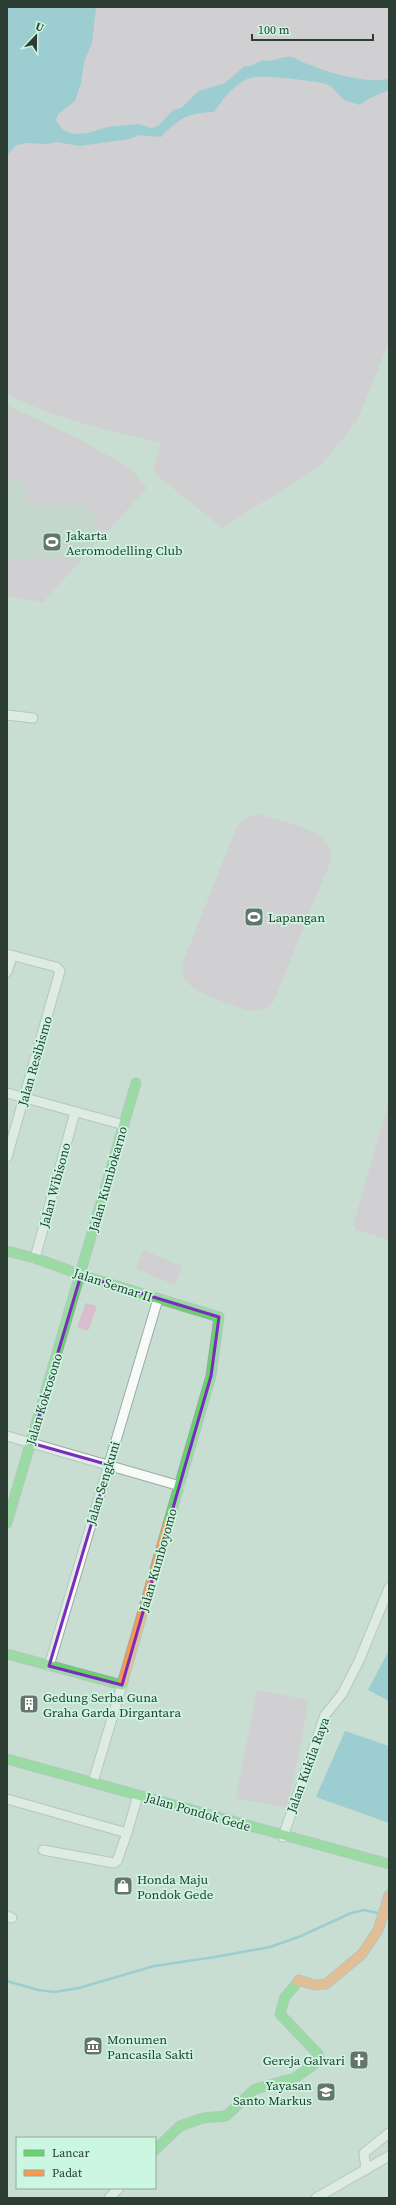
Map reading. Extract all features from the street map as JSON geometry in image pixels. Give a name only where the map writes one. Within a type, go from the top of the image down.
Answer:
[{"type":"street","points":[[7,715],[34,718]]},
{"type":"street","points":[[7,972],[9,955]]},
{"type":"street","name":"Jalan Resibismo","points":[[7,1156],[60,971],[56,967],[9,955]]},
{"type":"street","name":"Jalan Kumbokarno","points":[[81,1275],[136,1082]]},
{"type":"street","points":[[7,1093],[124,1125]]},
{"type":"street","name":"Jalan Wibisono","points":[[35,1258],[75,1112]]},
{"type":"street","name":"Jalan Semar II","points":[[7,1253],[35,1258],[81,1275],[219,1317]]},
{"type":"street","name":"Jalan Kokrosono","points":[[7,1523],[11,1494],[31,1443],[81,1275]]},
{"type":"street","name":"Jalan Sengkuni","points":[[49,1666],[158,1299]]},
{"type":"street","name":"Jalan Kumboyomo","points":[[122,1685],[211,1376],[219,1317]]},
{"type":"street","points":[[7,1436],[180,1486]]},
{"type":"street","name":"Jalan Kukila Raya","points":[[283,1836],[325,1715],[342,1694],[359,1661],[389,1588]]},
{"type":"street","points":[[7,1654],[122,1685],[93,1782]]},
{"type":"street","name":"Jalan Pondok Gede","points":[[7,1759],[389,1864]]},
{"type":"street","points":[[43,1850],[114,1863],[117,1861],[127,1833],[138,1795]]},
{"type":"street","points":[[7,1799],[127,1833]]},
{"type":"street","points":[[156,2149],[180,2126],[203,2118],[226,2116],[255,2089],[295,2078],[320,2060],[318,2054],[280,2014],[285,1997],[299,1980],[319,1986],[334,1980],[365,1951],[378,1930],[389,1895]]},
{"type":"street","points":[[366,2170],[364,2153],[389,2133]]},
{"type":"street","points":[[316,2198],[389,2156]]},
{"type":"street","points":[[109,2198],[118,2189]]},
{"type":"highlighted area","points":[[81,1275],[219,1317],[211,1376],[122,1685],[49,1666],[109,1465],[31,1443]]},
{"type":"shaded area","points":[[7,7],[389,7],[389,342],[357,421],[321,465],[222,528],[153,472],[161,443],[63,417],[25,403],[7,394]]},
{"type":"shaded area","name":"Jakarta Aeromodelling Club","points":[[7,405],[79,439],[131,469],[147,488],[43,602],[7,596]]},
{"type":"shaded area","name":"Lapangan","points":[[256,814],[294,824],[313,832],[328,844],[331,860],[274,1001],[263,1009],[250,1011],[197,990],[185,980],[182,971],[183,962],[236,829],[242,821]]},
{"type":"shaded area","points":[[389,1102],[389,1240],[356,1230],[353,1225]]},
{"type":"shaded area","points":[[143,1250],[182,1266],[175,1285],[136,1269]]},
{"type":"shaded area","points":[[86,1303],[97,1306],[88,1331],[77,1327]]},
{"type":"shaded area","points":[[257,1690],[309,1700],[288,1808],[236,1798]]},
{"type":"water","points":[[7,7],[96,7],[92,43],[84,62],[81,83],[75,101],[58,114],[56,120],[62,129],[73,134],[88,133],[107,127],[139,124],[151,128],[158,126],[173,110],[181,108],[199,91],[225,83],[245,66],[251,66],[262,60],[271,61],[285,57],[292,57],[307,64],[348,77],[369,80],[389,79],[389,90],[360,105],[344,100],[331,86],[323,83],[284,78],[254,77],[247,79],[233,89],[214,112],[191,115],[184,118],[173,125],[161,137],[139,135],[130,139],[79,146],[57,142],[46,144],[28,143],[17,145],[7,155]]},
{"type":"water","points":[[389,1650],[389,1701],[368,1690]]},
{"type":"water","points":[[345,1731],[389,1746],[389,1823],[316,1797]]},
{"type":"waterway","points":[[7,1981],[38,1990],[54,1992],[79,1988],[154,1966],[270,1947],[301,1936],[351,1913],[364,1910],[378,1913]]},
{"type":"taxiway","points":[[7,511],[16,491]]},
{"type":"runway","points":[[7,532],[71,530]]},
{"type":"traffic: fast","points":[[7,1523],[136,1083]]},
{"type":"traffic: fast","points":[[7,1251],[35,1258],[81,1275],[219,1317],[211,1376],[168,1524]]},
{"type":"traffic: fast","points":[[7,1654],[122,1685],[123,1681]]},
{"type":"traffic: fast","points":[[7,1759],[389,1864]]},
{"type":"traffic: fast","points":[[156,2149],[180,2126],[203,2118],[226,2116],[255,2089],[295,2078],[320,2060],[318,2054],[280,2014],[285,1997],[298,1982]]},
{"type":"traffic: slow","points":[[123,1681],[168,1524]]},
{"type":"traffic: slow","points":[[298,1982],[299,1980],[315,1985],[326,1984],[362,1954],[378,1930],[389,1895]]},
{"type":"place","name":"Jakarta Aeromodelling Club","points":[[52,542]]},
{"type":"place","name":"Lapangan","points":[[254,917]]},
{"type":"place","name":"Gedung Serba Guna Graha Garda Dirgantara","points":[[29,1704]]},
{"type":"place","name":"Honda Maju Pondok Gede","points":[[123,1886]]},
{"type":"place","name":"Monumen Pancasila Sakti","points":[[93,2046]]},
{"type":"place","name":"Gereja Galvari","points":[[359,2060]]},
{"type":"place","name":"Yayasan Santo Markus","points":[[326,2092]]}]
